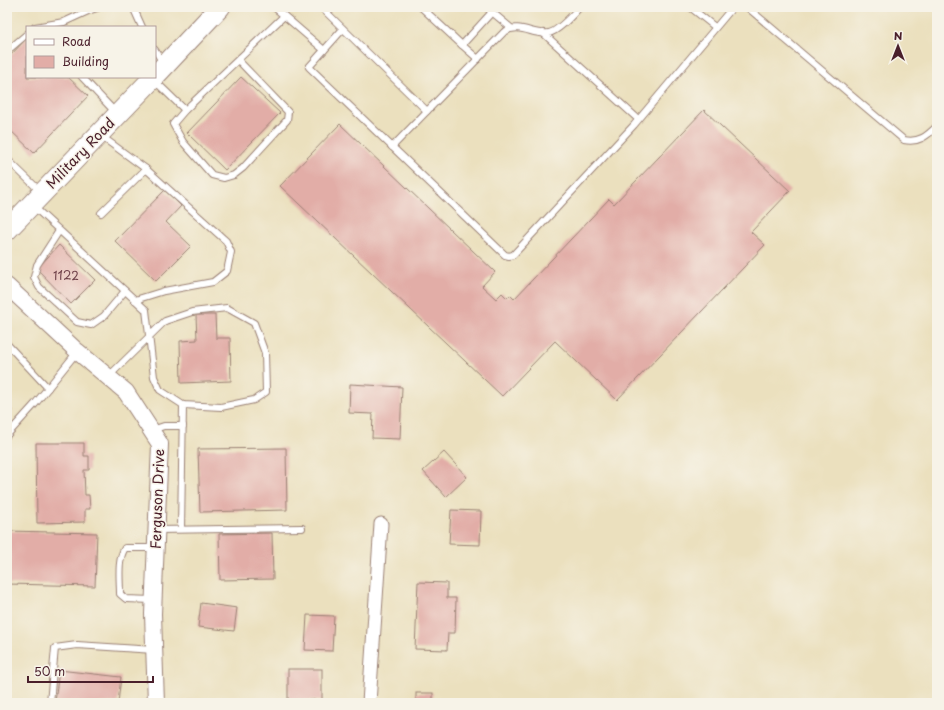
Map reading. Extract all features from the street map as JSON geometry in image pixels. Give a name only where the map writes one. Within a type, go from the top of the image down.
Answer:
[{"type":"main road","name":"Military Road","points":[[156,69],[220,7]]},
{"type":"main road","name":"Military Road","points":[[7,230],[117,115],[148,78]]},
{"type":"street","name":"Ferguson Drive","points":[[7,286],[77,351],[126,392],[160,444],[154,600],[156,703]]},
{"type":"street","points":[[369,703],[381,524]]},
{"type":"lane","points":[[41,26],[64,22],[100,7]]},
{"type":"lane","points":[[133,7],[142,26]]},
{"type":"lane","points":[[274,7],[324,50]]},
{"type":"lane","points":[[321,7],[428,111]]},
{"type":"lane","points":[[421,7],[478,59]]},
{"type":"lane","points":[[486,7],[511,28]]},
{"type":"lane","points":[[392,147],[504,32],[511,28],[519,28],[550,33],[580,7]]},
{"type":"lane","points":[[690,7],[715,27]]},
{"type":"lane","points":[[343,29],[309,67],[505,255],[509,256],[513,255],[638,119],[732,7]]},
{"type":"lane","points":[[747,7],[904,140],[912,142],[919,140],[928,136],[937,126]]},
{"type":"lane","points":[[462,45],[492,12]]},
{"type":"lane","points":[[238,60],[288,112],[287,120],[243,168],[234,175],[224,178],[212,175],[183,142],[173,124],[185,110],[284,16]]},
{"type":"lane","points":[[543,33],[638,119]]},
{"type":"lane","points":[[7,51],[26,35]]},
{"type":"lane","points":[[156,69],[185,110]]},
{"type":"lane","points":[[83,78],[117,115]]},
{"type":"lane","points":[[98,134],[146,169],[226,241],[231,252],[227,271],[213,282],[164,291],[136,300]]},
{"type":"lane","points":[[7,159],[59,231],[146,310],[150,336],[154,377],[160,390],[183,405],[221,407],[254,400],[266,392],[265,353],[254,323],[227,308],[192,312],[165,321],[150,336],[108,377]]},
{"type":"lane","points":[[102,213],[146,169]]},
{"type":"lane","points":[[59,231],[37,266],[34,277],[39,287],[77,322],[91,325],[104,316],[125,291]]},
{"type":"lane","points":[[7,344],[48,388]]},
{"type":"lane","points":[[7,435],[35,404],[77,351]]},
{"type":"lane","points":[[181,529],[183,405]]},
{"type":"lane","points":[[152,430],[164,426],[183,426]]},
{"type":"lane","points":[[157,530],[302,528]]},
{"type":"lane","points":[[154,600],[126,599],[120,594],[120,564],[122,553],[125,548],[156,548]]},
{"type":"lane","points":[[50,703],[55,648],[77,645],[154,650]]},
{"type":"building","points":[[26,39],[26,78],[69,78],[88,96],[34,153],[7,127],[7,59]]},
{"type":"building","points":[[241,77],[280,113],[225,170],[187,133]]},
{"type":"building","points":[[704,110],[790,191],[751,232],[765,245],[617,400],[555,341],[502,396],[280,186],[340,124],[495,272],[482,286],[496,299],[502,293],[507,298],[510,295],[514,299],[609,199],[614,204]]},
{"type":"building","points":[[165,190],[181,206],[166,222],[191,246],[156,281],[115,241]]},
{"type":"building","points":[[59,245],[95,280],[71,304],[37,269]]},
{"type":"building","points":[[196,315],[215,315],[216,338],[230,338],[231,381],[181,383],[180,341],[197,340]]},
{"type":"building","points":[[350,384],[402,387],[400,439],[372,438],[373,414],[349,413]]},
{"type":"building","points":[[7,398],[12,411],[7,413]]},
{"type":"building","points":[[36,443],[84,443],[84,456],[89,456],[89,470],[84,470],[85,495],[89,495],[90,509],[85,509],[85,522],[37,523]]},
{"type":"building","points":[[286,448],[287,510],[200,512],[198,449]]},
{"type":"building","points":[[444,452],[467,477],[446,497],[423,471]]},
{"type":"building","points":[[451,510],[481,511],[480,545],[449,544]]},
{"type":"building","points":[[7,531],[97,533],[95,586],[7,584]]},
{"type":"building","points":[[272,533],[273,579],[220,580],[219,534]]},
{"type":"building","points":[[418,582],[447,583],[447,598],[456,598],[455,633],[448,633],[447,650],[415,649]]},
{"type":"building","points":[[201,603],[237,608],[234,631],[198,627]]},
{"type":"building","points":[[307,615],[334,616],[332,651],[305,650]]},
{"type":"building","points":[[288,669],[322,669],[322,700],[288,700]]},
{"type":"building","points":[[59,670],[121,677],[118,703],[55,703]]},
{"type":"building","points":[[416,693],[433,693],[433,703],[416,703]]},
{"type":"building","points":[[189,700],[224,702],[224,703],[188,703]]}]
